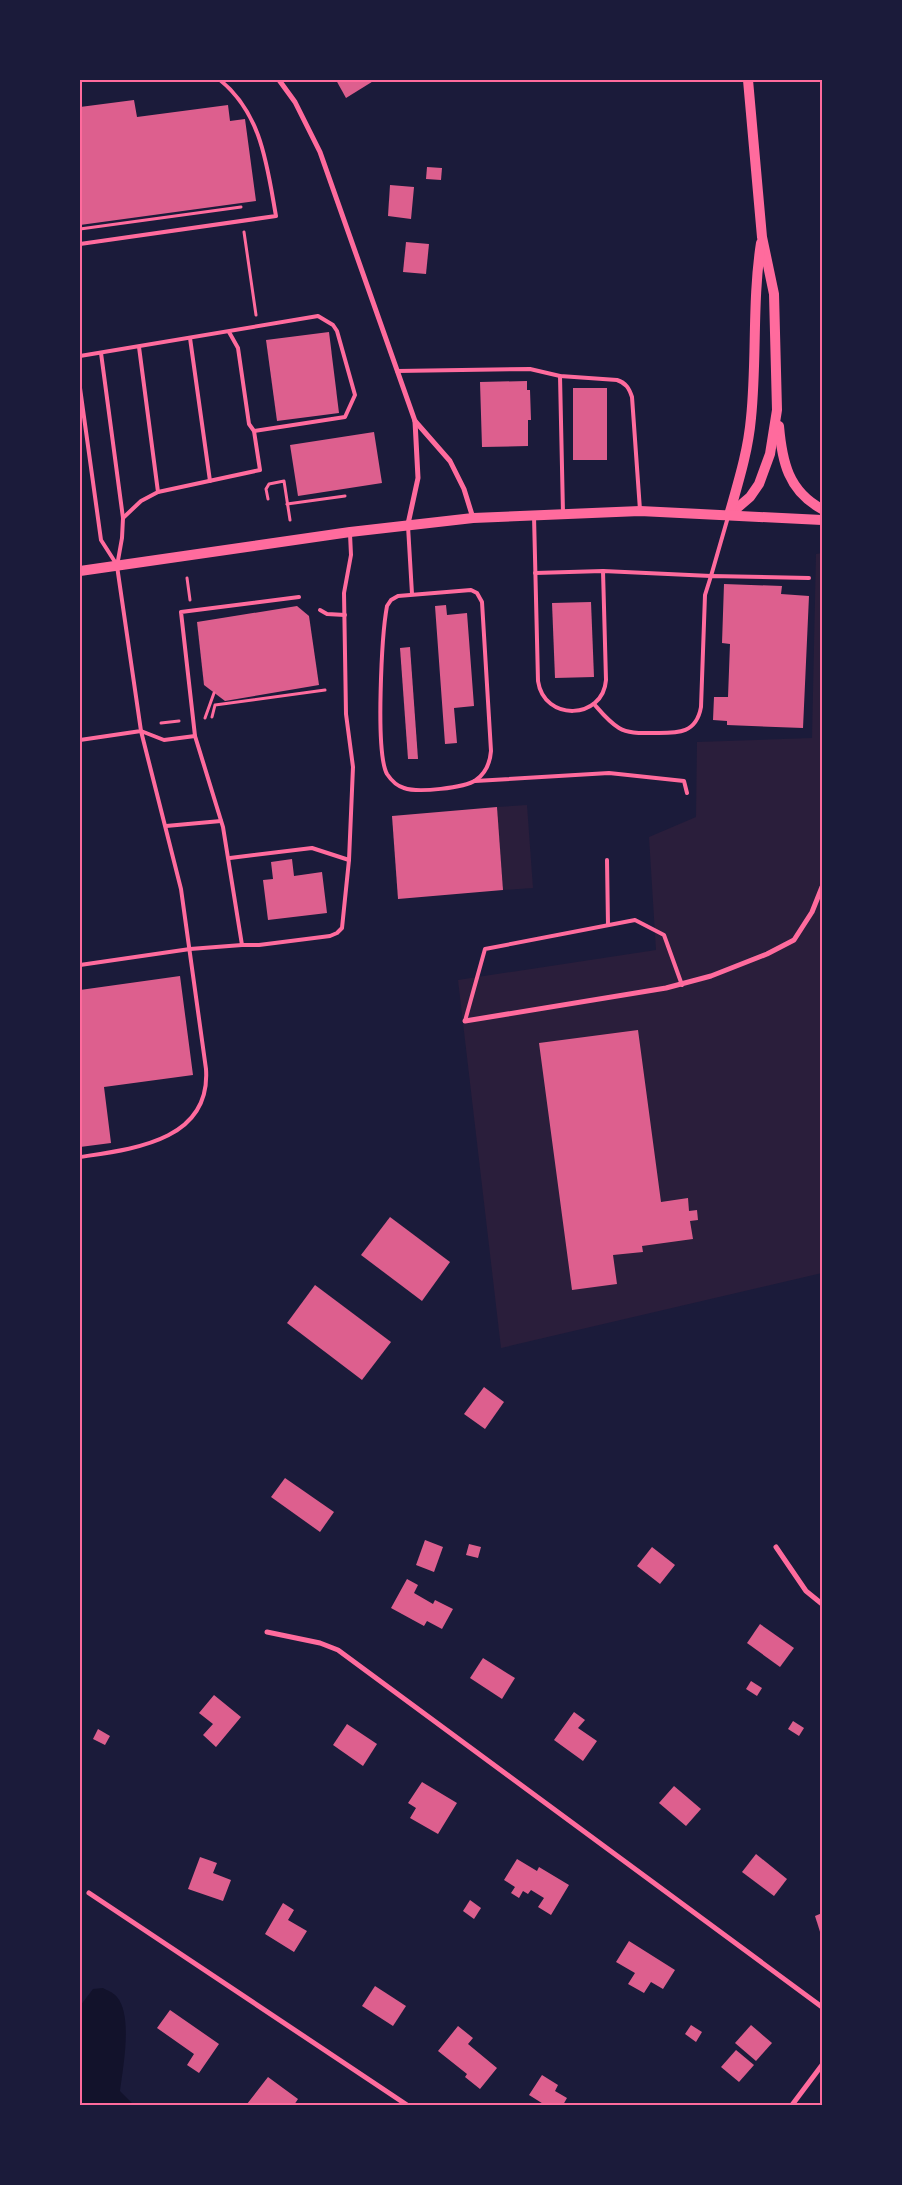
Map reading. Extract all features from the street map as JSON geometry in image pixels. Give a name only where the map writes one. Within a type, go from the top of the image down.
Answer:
[{"type":"main road","points":[[748,80],[762,237],[769,266],[776,318],[777,410],[781,448],[785,467],[791,481],[812,504],[822,509]]},
{"type":"main road","points":[[728,515],[743,465],[751,419],[755,296],[762,237]]},
{"type":"main road","points":[[728,515],[750,497],[759,484],[770,454],[777,410]]},
{"type":"main road","points":[[80,571],[408,524],[473,518],[640,511],[822,520]]},
{"type":"street","points":[[279,80],[295,102],[320,152],[415,421],[418,478],[408,524]]},
{"type":"street","points":[[415,421],[450,461],[464,489],[473,518]]},
{"type":"street","points":[[465,1021],[682,984],[767,954],[794,940],[812,912],[822,886]]},
{"type":"street","points":[[776,1547],[806,1591],[822,1604]]},
{"type":"street","points":[[267,1632],[320,1643],[338,1650],[822,2007]]},
{"type":"street","points":[[89,1893],[407,2105]]},
{"type":"street","points":[[792,2105],[822,2065]]},
{"type":"lane","points":[[80,244],[276,216],[265,155],[250,113],[220,80]]},
{"type":"lane","points":[[80,356],[318,316],[335,328],[355,394],[345,417],[254,432]]},
{"type":"lane","points":[[123,518],[141,501],[158,492],[260,470],[254,432],[249,424],[238,348],[229,332]]},
{"type":"lane","points":[[190,338],[210,481]]},
{"type":"lane","points":[[139,347],[158,492]]},
{"type":"lane","points":[[80,1157],[123,1150],[164,1138],[186,1124],[199,1107],[205,1091],[206,1074],[181,889],[141,731],[117,566],[123,518],[101,353]]},
{"type":"lane","points":[[397,371],[530,369],[560,376],[617,380],[628,386],[632,397],[640,511]]},
{"type":"lane","points":[[560,376],[564,513]]},
{"type":"lane","points":[[80,388],[101,540],[117,566]]},
{"type":"lane","points":[[534,514],[538,681],[540,693],[552,706],[563,710],[582,710],[594,704],[604,691],[606,680],[603,571]]},
{"type":"lane","points":[[594,704],[614,724],[627,731],[678,733],[692,726],[698,717],[701,707],[705,595],[728,515]]},
{"type":"lane","points":[[408,524],[412,594]]},
{"type":"lane","points":[[80,965],[242,944],[259,945],[337,933],[344,924],[353,767],[346,714],[344,589],[351,555],[350,532]]},
{"type":"lane","points":[[535,573],[603,571],[809,578]]},
{"type":"lane","points":[[475,781],[488,764],[491,750],[481,598],[477,592],[471,590],[394,597],[389,602],[386,610],[380,691],[384,766],[391,779],[404,788],[411,790],[462,785],[475,781],[609,773],[684,781],[687,794]]},
{"type":"lane","points":[[242,944],[230,858],[196,736],[182,612],[299,597]]},
{"type":"lane","points":[[320,610],[327,614],[345,614]]},
{"type":"lane","points":[[80,740],[141,731],[164,740],[196,736]]},
{"type":"lane","points":[[166,826],[221,821]]},
{"type":"lane","points":[[230,858],[312,848],[349,860]]},
{"type":"lane","points":[[608,860],[608,925]]},
{"type":"lane","points":[[465,1021],[485,949],[635,920],[664,935],[682,984]]},
{"type":"path","points":[[80,229],[241,207]]},
{"type":"path","points":[[244,232],[256,315]]},
{"type":"path","points":[[268,499],[266,489],[269,484],[284,481],[290,520]]},
{"type":"path","points":[[288,504],[344,496]]},
{"type":"path","points":[[187,578],[190,600]]},
{"type":"path","points":[[212,717],[215,704],[325,690]]},
{"type":"path","points":[[205,718],[214,692]]},
{"type":"path","points":[[161,723],[179,721]]},
{"type":"shaded area","points":[[822,553],[822,1273],[501,1348],[458,980],[656,950],[649,837],[696,817],[697,742],[812,738],[816,554]]},
{"type":"shaded area","points":[[527,805],[533,888],[503,890],[497,807]]},
{"type":"shaded area","points":[[103,1988],[117,1997],[125,2016],[126,2042],[120,2091],[134,2105],[80,2105],[80,2006],[93,1989]]},
{"type":"building","points":[[336,80],[375,80],[346,98]]},
{"type":"building","points":[[134,100],[137,117],[228,105],[230,121],[245,119],[256,201],[80,225],[80,107]]},
{"type":"building","points":[[427,167],[442,168],[441,180],[426,179]]},
{"type":"building","points":[[390,185],[414,187],[411,219],[388,216]]},
{"type":"building","points":[[406,242],[429,244],[426,274],[403,272]]},
{"type":"building","points":[[329,332],[339,413],[277,421],[266,340]]},
{"type":"building","points":[[527,381],[527,390],[530,390],[531,420],[528,420],[528,446],[482,447],[480,382]]},
{"type":"building","points":[[573,388],[607,388],[607,460],[573,460]]},
{"type":"building","points":[[374,432],[382,483],[298,496],[290,445]]},
{"type":"building","points":[[724,584],[782,586],[781,594],[809,596],[803,728],[727,725],[727,721],[713,720],[714,697],[728,697],[730,644],[722,643]]},
{"type":"building","points":[[591,602],[594,677],[555,678],[552,603]]},
{"type":"building","points":[[446,605],[447,615],[467,613],[474,706],[454,708],[457,743],[445,744],[435,606]]},
{"type":"building","points":[[297,606],[309,616],[319,685],[225,701],[204,685],[197,622]]},
{"type":"building","points":[[410,647],[418,759],[408,759],[400,648]]},
{"type":"building","points":[[497,807],[503,890],[398,899],[392,816]]},
{"type":"building","points":[[292,859],[294,876],[322,872],[327,913],[268,920],[263,880],[273,879],[271,862]]},
{"type":"building","points":[[180,976],[193,1075],[104,1087],[111,1143],[80,1147],[80,990]]},
{"type":"building","points":[[638,1030],[661,1202],[688,1198],[689,1211],[697,1210],[698,1220],[690,1221],[693,1239],[642,1246],[643,1252],[613,1255],[617,1284],[572,1290],[539,1043]]},
{"type":"building","points":[[390,1217],[450,1262],[422,1301],[361,1255]]},
{"type":"building","points":[[315,1285],[391,1342],[362,1380],[287,1323]]},
{"type":"building","points":[[484,1387],[504,1402],[485,1429],[464,1414]]},
{"type":"building","points":[[285,1478],[334,1512],[320,1532],[271,1497]]},
{"type":"building","points":[[425,1540],[443,1547],[434,1572],[416,1565]]},
{"type":"building","points":[[469,1544],[481,1547],[478,1558],[466,1555]]},
{"type":"building","points":[[652,1547],[675,1565],[660,1584],[637,1566]]},
{"type":"building","points":[[407,1579],[418,1585],[414,1593],[433,1604],[435,1600],[453,1609],[442,1629],[427,1621],[424,1626],[391,1608]]},
{"type":"building","points":[[760,1624],[794,1648],[780,1667],[747,1643]]},
{"type":"building","points":[[483,1658],[515,1678],[502,1699],[470,1678]]},
{"type":"building","points":[[751,1681],[762,1688],[757,1696],[746,1689]]},
{"type":"building","points":[[214,1695],[241,1717],[216,1747],[203,1735],[213,1724],[199,1713]]},
{"type":"building","points":[[574,1712],[585,1720],[578,1728],[597,1741],[583,1761],[554,1740]]},
{"type":"building","points":[[793,1721],[804,1728],[799,1736],[788,1729]]},
{"type":"building","points":[[347,1724],[377,1744],[363,1766],[333,1745]]},
{"type":"building","points":[[98,1729],[110,1736],[105,1745],[93,1739]]},
{"type":"building","points":[[422,1782],[457,1803],[438,1834],[410,1818],[416,1808],[408,1803]]},
{"type":"building","points":[[674,1786],[701,1809],[686,1826],[659,1803]]},
{"type":"building","points":[[756,1854],[787,1879],[774,1896],[742,1872]]},
{"type":"building","points":[[200,1857],[217,1863],[213,1873],[231,1880],[223,1901],[188,1889]]},
{"type":"building","points":[[517,1859],[537,1871],[539,1867],[569,1885],[551,1915],[538,1907],[544,1898],[531,1890],[528,1894],[523,1891],[519,1898],[511,1893],[515,1887],[504,1880]]},
{"type":"building","points":[[470,1900],[481,1908],[474,1919],[463,1911]]},
{"type":"building","points":[[283,1903],[294,1910],[288,1920],[307,1931],[294,1952],[265,1934]]},
{"type":"building","points":[[822,1913],[822,1938],[815,1916]]},
{"type":"building","points":[[629,1941],[675,1970],[663,1989],[651,1982],[644,1993],[628,1984],[635,1973],[616,1962]]},
{"type":"building","points":[[375,1986],[406,2006],[393,2026],[362,2006]]},
{"type":"building","points":[[170,2010],[219,2044],[199,2073],[187,2065],[194,2054],[157,2028]]},
{"type":"building","points":[[691,2025],[702,2032],[696,2042],[685,2034]]},
{"type":"building","points":[[751,2025],[772,2043],[756,2061],[735,2043]]},
{"type":"building","points":[[458,2026],[473,2038],[468,2044],[497,2068],[480,2089],[465,2077],[467,2074],[438,2051]]},
{"type":"building","points":[[736,2050],[754,2065],[739,2082],[721,2067]]},
{"type":"building","points":[[542,2075],[558,2085],[555,2091],[567,2098],[563,2105],[545,2105],[529,2095]]},
{"type":"building","points":[[268,2077],[298,2099],[294,2105],[247,2104]]}]
